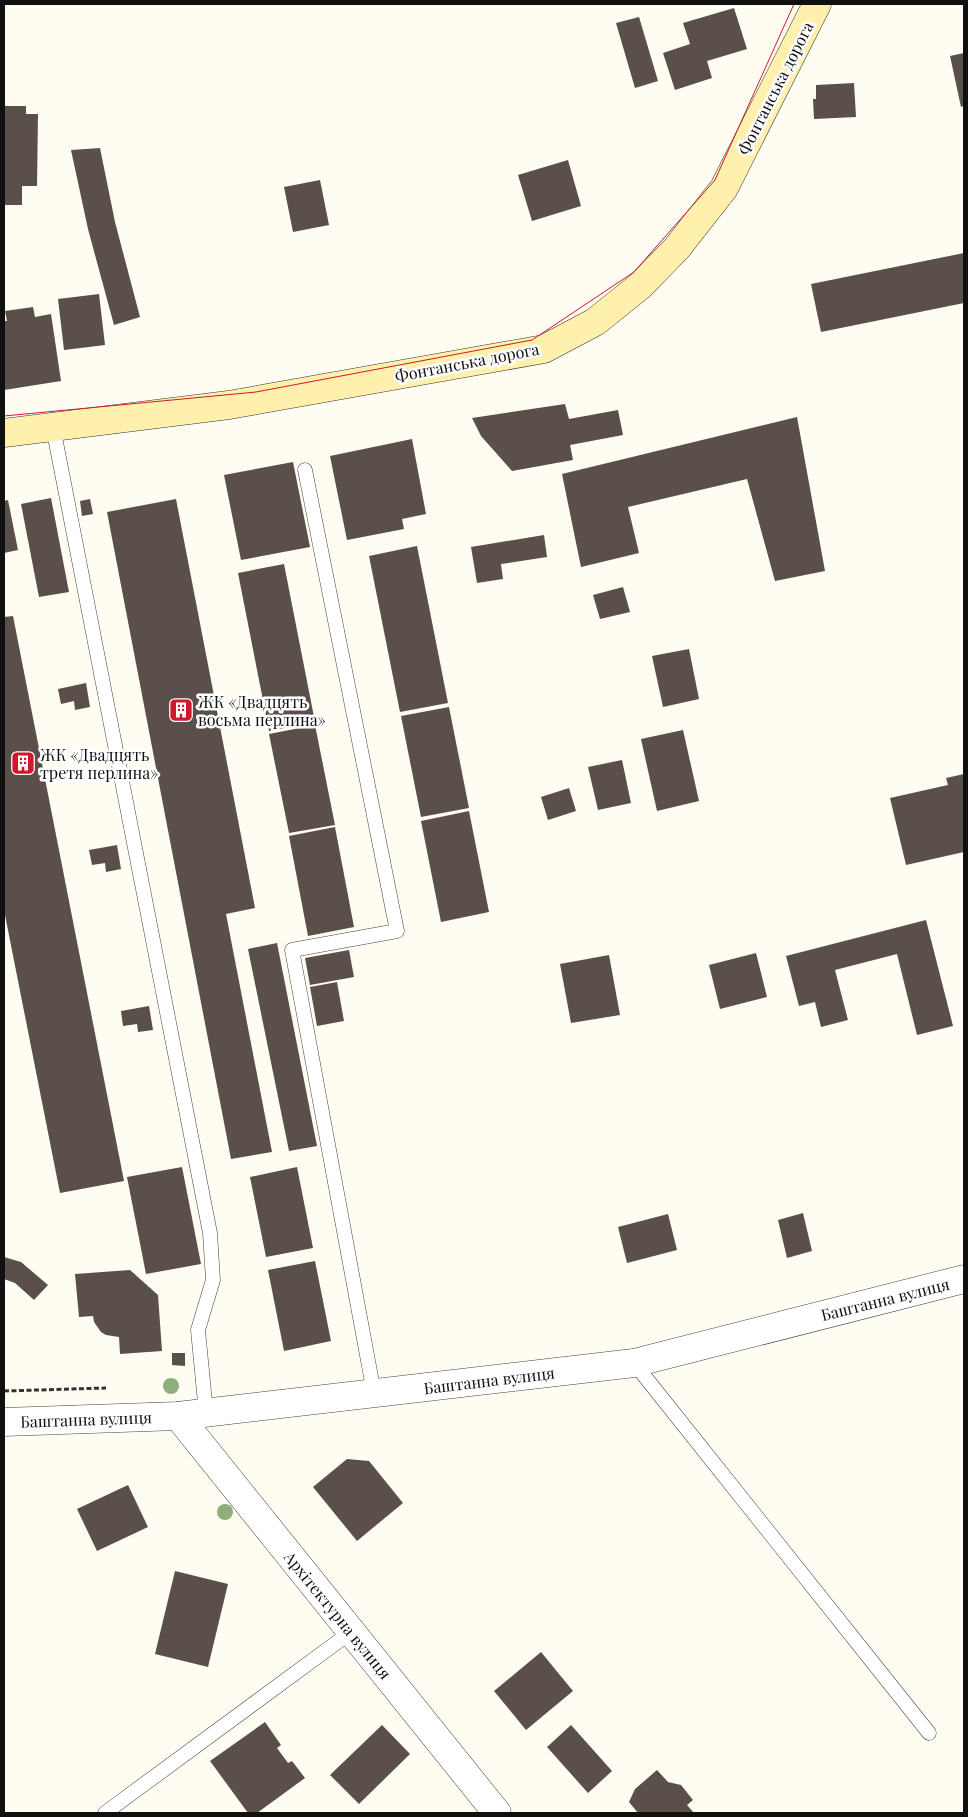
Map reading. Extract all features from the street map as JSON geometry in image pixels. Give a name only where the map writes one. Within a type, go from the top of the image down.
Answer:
[{"type":"main road","name":"Фонтанська дорога","points":[[4,433],[230,405],[544,349],[595,322],[640,286],[677,248],[724,188],[817,4]]},
{"type":"street","name":"Баштанна вулиця","points":[[4,1422],[178,1416],[634,1363],[964,1279]]},
{"type":"street","name":"Архітектурна вулиця","points":[[178,1416],[497,1813]]},
{"type":"lane","points":[[53,427],[210,1233],[213,1280],[198,1330],[206,1413]]},
{"type":"lane","points":[[305,470],[397,930],[292,950],[374,1393]]},
{"type":"lane","points":[[634,1363],[929,1733]]},
{"type":"lane","points":[[105,1813],[352,1632]]},
{"type":"path","points":[[4,1391],[107,1388]]},
{"type":"building","points":[[734,8],[747,49],[707,61],[712,78],[675,90],[663,53],[690,44],[683,23]]},
{"type":"building","points":[[639,17],[658,81],[635,88],[616,23]]},
{"type":"building","points":[[964,53],[964,106],[961,107],[950,56]]},
{"type":"building","points":[[854,83],[856,117],[814,119],[813,99],[816,99],[816,85]]},
{"type":"building","points":[[4,106],[26,106],[26,114],[38,114],[37,186],[22,186],[22,205],[4,205]]},
{"type":"building","points":[[100,148],[115,222],[140,317],[114,325],[88,229],[71,150]]},
{"type":"building","points":[[568,160],[581,206],[532,221],[518,175]]},
{"type":"building","points":[[320,180],[329,225],[293,232],[284,187]]},
{"type":"building","points":[[964,253],[964,303],[821,332],[811,284]]},
{"type":"building","points":[[99,294],[105,345],[64,350],[58,299]]},
{"type":"building","points":[[33,307],[35,317],[51,314],[61,381],[4,390],[4,321],[7,321],[5,311]]},
{"type":"building","points":[[565,404],[569,419],[618,410],[623,435],[570,445],[573,460],[512,471],[481,436],[472,418]]},
{"type":"building","points":[[797,417],[825,571],[775,581],[747,479],[628,507],[639,553],[581,567],[562,474]]},
{"type":"building","points":[[412,439],[426,514],[402,519],[404,529],[347,540],[330,456]]},
{"type":"building","points":[[293,462],[310,547],[241,560],[224,475]]},
{"type":"building","points":[[51,498],[69,592],[39,597],[21,504]]},
{"type":"building","points":[[90,499],[93,514],[82,516],[80,501]]},
{"type":"building","name":"ЖК «Двадцять восьма перлина»","points":[[176,499],[255,908],[226,914],[272,1152],[231,1159],[107,512]]},
{"type":"building","points":[[8,500],[18,550],[4,553],[4,501]]},
{"type":"building","points":[[544,535],[547,557],[501,564],[503,579],[477,583],[471,547]]},
{"type":"building","points":[[417,546],[448,703],[400,712],[369,556]]},
{"type":"building","points":[[284,564],[315,722],[269,731],[238,573]]},
{"type":"building","points":[[623,587],[630,612],[600,619],[593,595]]},
{"type":"building","name":"ЖК «Двадцять третя перлина»","points":[[13,616],[124,1181],[60,1193],[4,910],[4,617]]},
{"type":"building","points":[[689,649],[699,699],[663,707],[652,656]]},
{"type":"building","points":[[86,683],[90,707],[75,710],[74,701],[61,704],[58,689]]},
{"type":"building","points":[[449,707],[469,808],[421,817],[401,716]]},
{"type":"building","points":[[315,725],[335,825],[289,833],[269,734]]},
{"type":"building","points":[[683,730],[699,801],[657,811],[641,739]]},
{"type":"building","points":[[622,760],[631,803],[598,810],[588,767]]},
{"type":"building","points":[[964,774],[964,852],[906,865],[890,798],[948,785],[946,778]]},
{"type":"building","points":[[569,788],[576,811],[548,820],[541,797]]},
{"type":"building","points":[[469,811],[489,912],[441,922],[421,821]]},
{"type":"building","points":[[335,827],[354,927],[308,936],[289,836]]},
{"type":"building","points":[[117,845],[121,869],[106,872],[105,863],[92,865],[89,850]]},
{"type":"building","points":[[926,920],[953,1026],[917,1035],[897,954],[835,970],[848,1020],[821,1027],[815,1002],[799,1006],[786,956]]},
{"type":"building","points":[[277,943],[317,1146],[289,1151],[248,949]]},
{"type":"building","points":[[349,950],[354,977],[310,985],[305,958]]},
{"type":"building","points":[[756,953],[767,997],[720,1009],[709,965]]},
{"type":"building","points":[[609,955],[620,1015],[571,1023],[560,964]]},
{"type":"building","points":[[337,982],[344,1021],[317,1026],[310,987]]},
{"type":"building","points":[[149,1006],[153,1030],[138,1032],[137,1024],[123,1026],[121,1011]]},
{"type":"building","points":[[182,1167],[201,1264],[146,1274],[127,1177]]},
{"type":"building","points":[[297,1167],[313,1248],[266,1257],[250,1177]]},
{"type":"building","points":[[803,1213],[812,1251],[787,1258],[778,1220]]},
{"type":"building","points":[[668,1214],[677,1250],[627,1263],[618,1227]]},
{"type":"building","points":[[4,1257],[21,1262],[48,1285],[34,1300],[15,1283],[4,1279]]},
{"type":"building","points":[[315,1261],[331,1341],[284,1351],[268,1270]]},
{"type":"building","points":[[130,1270],[158,1295],[162,1351],[120,1354],[119,1337],[106,1335],[101,1332],[94,1322],[93,1316],[79,1317],[75,1274]]},
{"type":"building","points":[[172,1353],[185,1353],[185,1366],[172,1365]]},
{"type":"building","points":[[347,1459],[369,1461],[403,1503],[357,1541],[313,1487]]},
{"type":"building","points":[[128,1485],[148,1527],[97,1551],[77,1509]]},
{"type":"building","points":[[175,1571],[228,1584],[208,1667],[155,1654]]},
{"type":"building","points":[[541,1652],[573,1691],[526,1730],[494,1691]]},
{"type":"building","points":[[265,1722],[281,1745],[277,1748],[288,1763],[292,1761],[305,1778],[257,1813],[248,1813],[210,1761]]},
{"type":"building","points":[[382,1725],[410,1754],[359,1804],[330,1775]]},
{"type":"building","points":[[571,1725],[612,1771],[588,1793],[547,1747]]},
{"type":"building","points":[[657,1770],[668,1782],[681,1785],[693,1800],[687,1805],[694,1813],[638,1813],[629,1802],[635,1789]]},
{"type":"tram line","points":[[4,416],[256,392],[532,340],[634,272],[715,180],[794,4]]},
{"type":"place","name":"ЖК «Двадцять восьма перлина»","points":[[181,710]]},
{"type":"place","name":"ЖК «Двадцять третя перлина»","points":[[23,763]]}]
